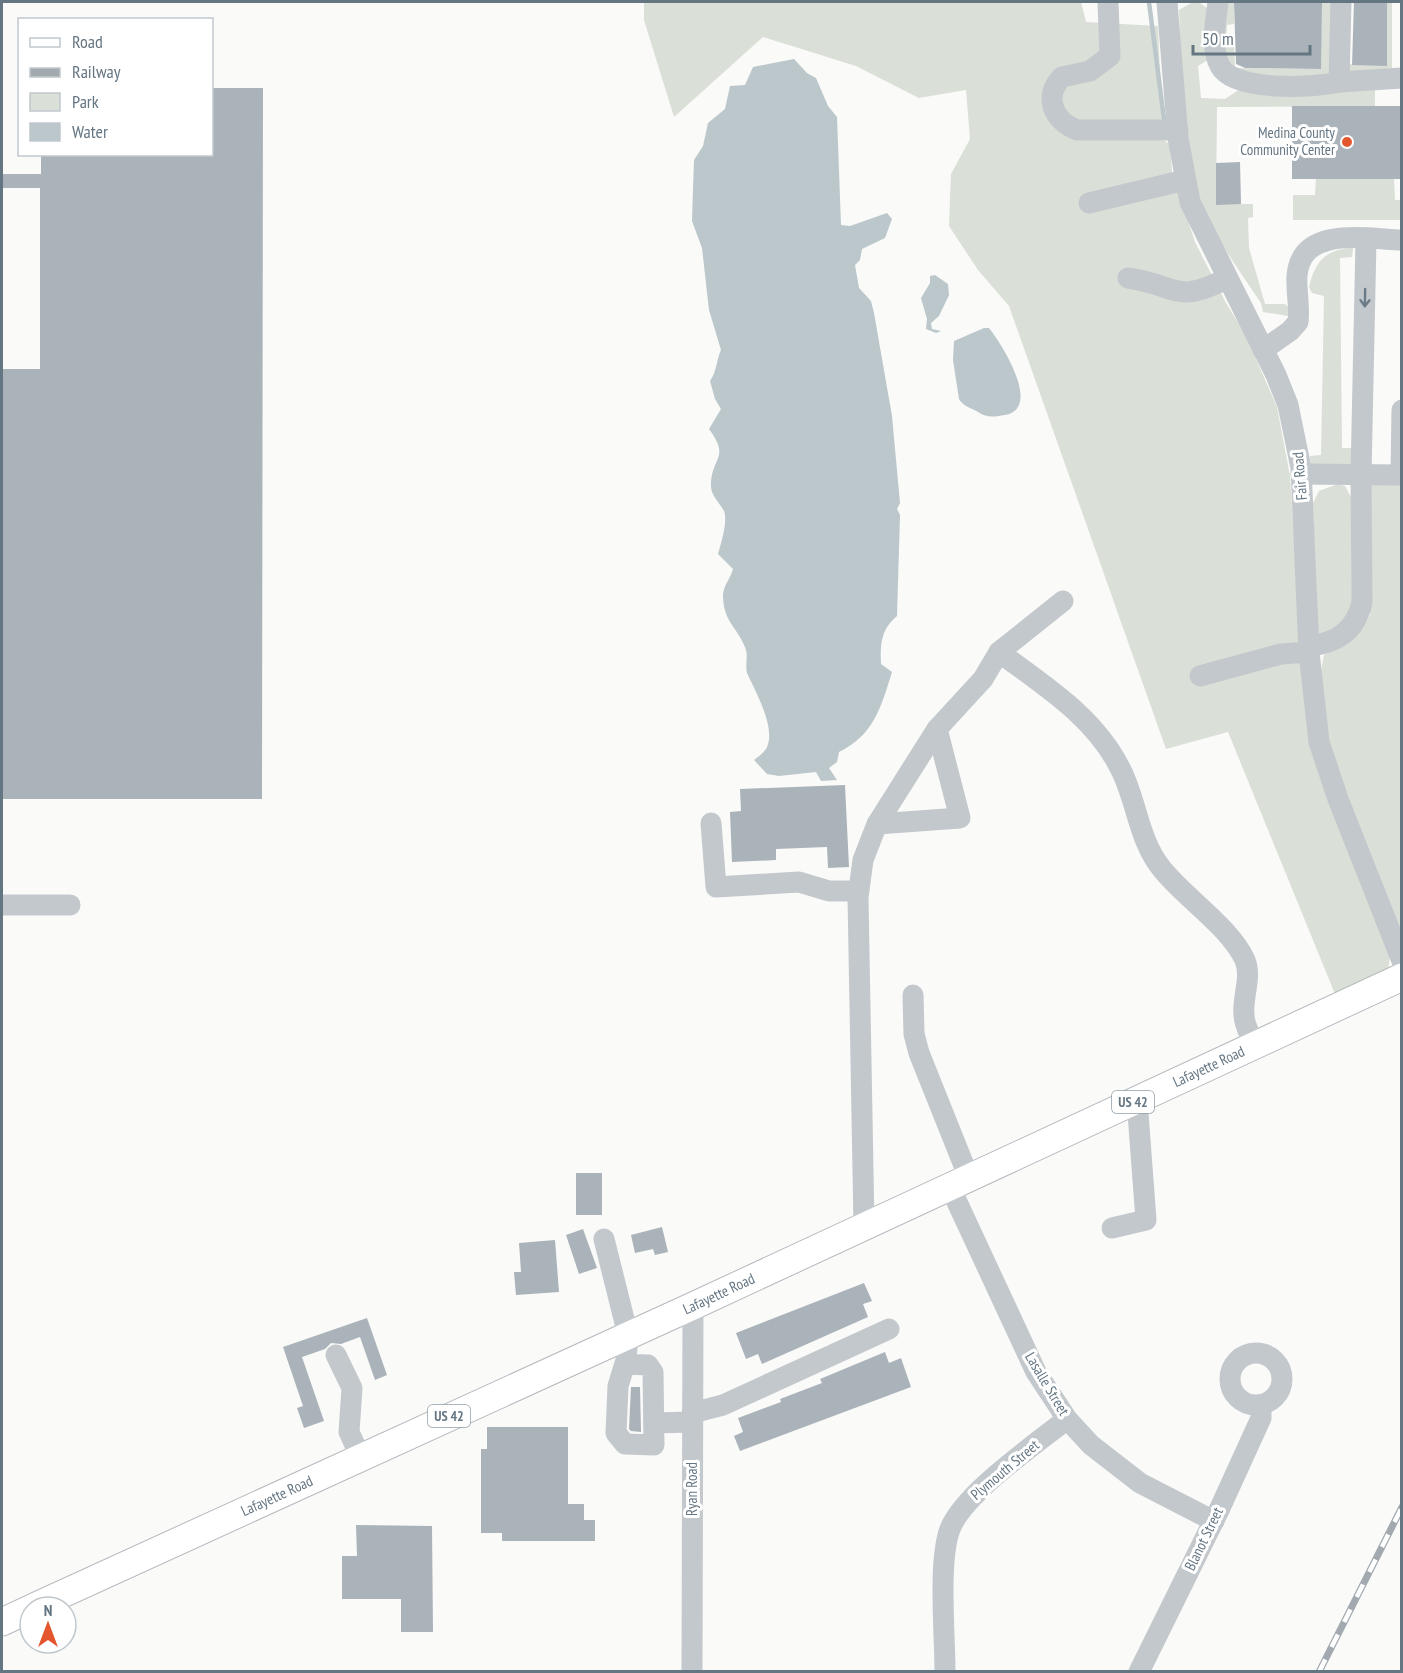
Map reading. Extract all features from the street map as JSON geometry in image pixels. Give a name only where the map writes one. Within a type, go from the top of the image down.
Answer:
[{"type":"main road","name":"Lafayette Road","points":[[60,1595],[360,1456],[693,1306],[1401,977]]},
{"type":"main road","name":"Lafayette Road","points":[[2,1622],[18,1615]]},
{"type":"street","points":[[1108,2],[1110,56],[1090,71],[1062,76],[1052,93],[1054,111],[1064,123],[1077,130],[1178,130]]},
{"type":"street","name":"Fair Road","points":[[1167,2],[1178,130],[1190,202],[1263,350],[1288,405],[1296,435],[1301,474],[1308,649],[1319,742],[1338,799],[1401,960]]},
{"type":"street","points":[[1218,2],[1215,46],[1220,66],[1233,77],[1267,85],[1326,85],[1401,78]]},
{"type":"street","points":[[1339,82],[1341,2]]},
{"type":"street","points":[[1089,203],[1185,180]]},
{"type":"street","points":[[1263,350],[1290,331],[1298,322],[1297,275],[1306,250],[1315,243],[1331,239],[1401,240]]},
{"type":"street","points":[[1200,676],[1331,642],[1352,628],[1358,619],[1363,594],[1361,475],[1366,240]]},
{"type":"street","points":[[1128,278],[1181,294],[1203,290],[1226,279]]},
{"type":"street","points":[[1301,474],[1401,475],[1401,410]]},
{"type":"street","points":[[864,1226],[859,891],[862,860],[877,824],[937,729],[983,679],[999,652],[1063,601]]},
{"type":"street","points":[[999,652],[1078,713],[1099,734],[1121,769],[1147,844],[1161,868],[1223,931],[1245,961],[1248,981],[1244,1015],[1254,1045]]},
{"type":"street","points":[[877,824],[960,818],[937,729]]},
{"type":"street","points":[[711,824],[716,888],[799,882],[829,891],[859,891]]},
{"type":"street","points":[[2,905],[70,904]]},
{"type":"street","name":"Lasalle Street","points":[[913,995],[914,1034],[960,1182],[1036,1372],[1067,1419],[1091,1445],[1140,1483],[1214,1521]]},
{"type":"street","points":[[1112,1228],[1146,1220],[1137,1100]]},
{"type":"street","points":[[604,1239],[628,1335],[625,1364],[618,1386],[616,1433],[625,1443],[654,1444],[653,1372],[648,1365],[625,1364]]},
{"type":"street","name":"Ryan Road","points":[[692,1671],[693,1306]]},
{"type":"street","points":[[654,1423],[692,1418],[888,1329]]},
{"type":"street","points":[[336,1355],[352,1388],[349,1432],[360,1456]]},
{"type":"street","name":"Blanot Street","points":[[1139,1671],[1214,1521],[1260,1418],[1261,1404]]},
{"type":"street","name":"Plymouth Street","points":[[945,1671],[944,1558],[950,1528],[968,1500],[1067,1419]]},
{"type":"green space","points":[[644,2],[1081,2],[1086,22],[1158,26],[1162,122],[1156,137],[1167,142],[1170,147],[1172,172],[1195,242],[1226,303],[1245,334],[1277,407],[1290,476],[1300,636],[1390,957],[1388,971],[1335,994],[1228,732],[1166,749],[1009,306],[978,270],[949,226],[951,174],[970,139],[966,90],[919,98],[856,66],[763,37],[674,117],[644,20]]},
{"type":"green space","points":[[1227,2],[1336,2],[1337,49],[1329,74],[1312,80],[1285,82],[1246,77],[1236,73],[1225,61],[1221,47]],"holes":[[[1234,3],[1322,3],[1321,33],[1266,33],[1266,41],[1321,42],[1321,69],[1235,68],[1234,42],[1232,39],[1226,39],[1227,25],[1234,24]]]},
{"type":"green space","points":[[1387,2],[1392,2],[1392,68],[1348,74],[1347,64],[1387,65]]},
{"type":"green space","points":[[1191,3],[1200,3],[1211,11],[1211,58],[1198,66],[1201,98],[1225,99],[1243,87],[1375,90],[1375,106],[1217,107],[1216,204],[1253,204],[1253,217],[1248,218],[1249,248],[1265,304],[1285,304],[1289,308],[1288,316],[1263,312],[1261,303],[1209,221],[1195,187],[1186,138],[1179,10]]},
{"type":"green space","points":[[1316,178],[1394,179],[1395,200],[1401,200],[1401,220],[1293,220],[1293,195],[1315,195]]},
{"type":"green space","points":[[1353,248],[1352,257],[1340,258],[1342,448],[1355,448],[1356,465],[1311,466],[1310,456],[1321,455],[1324,296],[1312,293],[1309,287],[1314,270],[1323,258],[1335,251]]},
{"type":"green space","points":[[1371,482],[1401,483],[1401,937],[1346,797],[1325,719],[1321,684],[1324,655],[1356,634],[1370,615]]},
{"type":"green space","points":[[1338,484],[1345,486],[1351,497],[1352,609],[1344,627],[1320,636],[1317,630],[1313,503],[1319,491]]},
{"type":"water","points":[[794,59],[807,73],[816,78],[828,106],[837,117],[841,225],[850,226],[887,213],[892,219],[885,238],[862,249],[860,260],[855,265],[859,288],[871,301],[874,313],[892,416],[900,503],[897,509],[900,515],[897,616],[885,632],[881,650],[881,664],[892,672],[874,719],[860,737],[839,752],[837,762],[829,768],[837,780],[821,781],[816,772],[779,776],[767,774],[754,760],[767,747],[769,730],[763,709],[747,673],[746,650],[728,619],[724,604],[723,592],[733,569],[718,554],[724,532],[725,516],[711,490],[719,446],[709,429],[721,409],[715,399],[710,381],[721,350],[709,310],[702,248],[692,221],[694,160],[703,146],[708,123],[725,109],[730,86],[745,85],[753,67]]},
{"type":"water","points":[[935,275],[948,284],[949,295],[939,316],[931,323],[932,329],[941,331],[936,333],[926,329],[927,319],[921,298],[930,283],[930,276]]},
{"type":"water","points":[[989,328],[1002,347],[1016,374],[1020,388],[1020,401],[1016,410],[994,417],[984,415],[965,405],[959,399],[953,360],[954,341]]},
{"type":"building","points":[[1354,2],[1387,2],[1387,66],[1352,65]]},
{"type":"building","points":[[1234,3],[1322,3],[1321,69],[1245,68],[1236,64]]},
{"type":"building","points":[[213,88],[263,88],[262,799],[2,799],[2,369],[40,369],[40,188],[2,188],[2,174],[41,174],[41,156],[213,156]]},
{"type":"building","name":"Medina County Community Center","points":[[1292,106],[1401,106],[1401,179],[1292,179]]},
{"type":"building","points":[[1240,162],[1241,204],[1216,205],[1216,163]]},
{"type":"building","points":[[845,785],[849,867],[828,868],[827,847],[776,849],[776,860],[732,862],[730,812],[741,811],[740,789]]},
{"type":"building","points":[[576,1173],[602,1173],[602,1215],[576,1215]]},
{"type":"building","points":[[662,1227],[668,1252],[655,1255],[653,1249],[635,1253],[631,1235]]},
{"type":"building","points":[[583,1229],[597,1268],[579,1274],[566,1235]]},
{"type":"building","points":[[555,1240],[559,1292],[516,1295],[514,1272],[521,1272],[519,1243]]},
{"type":"building","points":[[864,1283],[872,1301],[863,1304],[868,1317],[762,1364],[758,1354],[746,1359],[736,1333]]},
{"type":"building","points":[[367,1318],[387,1375],[375,1380],[360,1337],[341,1344],[331,1343],[325,1349],[302,1357],[324,1421],[304,1428],[297,1408],[303,1406],[283,1347]]},
{"type":"building","points":[[885,1352],[889,1363],[901,1358],[911,1387],[740,1451],[734,1436],[743,1432],[738,1418],[781,1402],[780,1399],[822,1383],[820,1379]]},
{"type":"building","points":[[631,1387],[640,1387],[641,1432],[629,1429]]},
{"type":"building","points":[[487,1427],[568,1427],[568,1504],[584,1504],[584,1520],[595,1520],[595,1541],[502,1541],[502,1533],[481,1533],[481,1449],[487,1449]]},
{"type":"building","points":[[356,1525],[432,1526],[433,1632],[401,1632],[401,1599],[342,1599],[342,1556],[357,1556]]},
{"type":"waterway","points":[[1149,2],[1164,119]]},
{"type":"railway","points":[[1319,1672],[1402,1507]]},
{"type":"place","name":"Medina County Community Center","points":[[1347,142]]}]
